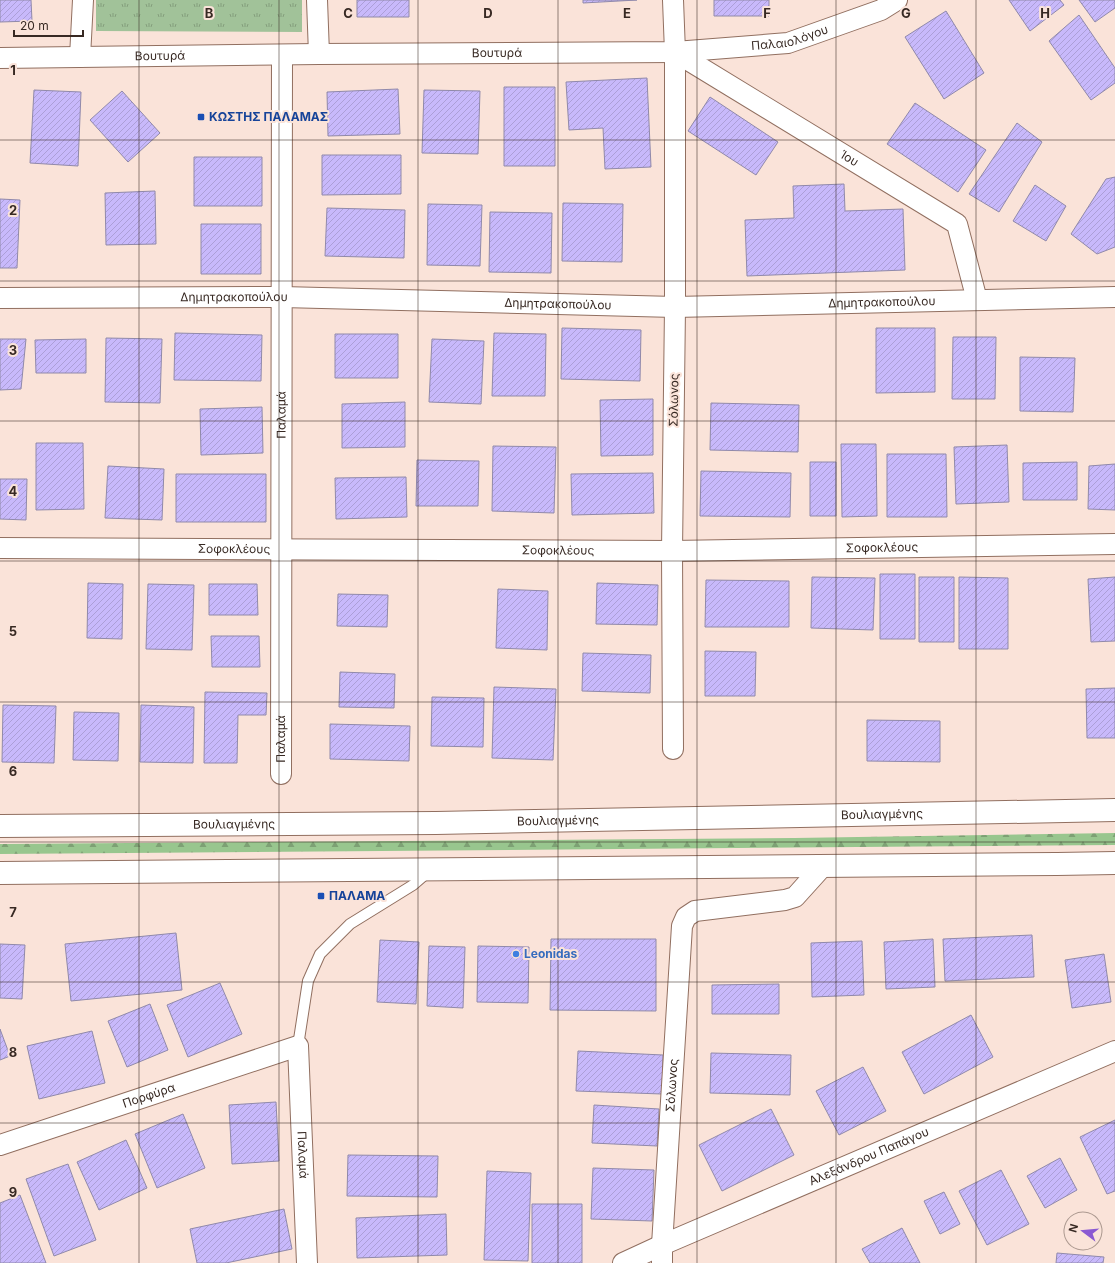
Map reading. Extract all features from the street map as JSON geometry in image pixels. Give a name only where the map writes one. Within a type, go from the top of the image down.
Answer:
[{"type":"main road","name":"Βουλιαγμένης","points":[[0,826],[452,822],[1115,810]]},
{"type":"main road","points":[[0,872],[1057,864],[1115,862]]},
{"type":"street","points":[[80,57],[83,0]]},
{"type":"street","points":[[317,0],[319,54]]},
{"type":"street","name":"Σόλωνος","points":[[673,0],[675,52],[675,307],[672,551],[673,749]]},
{"type":"street","name":"Παλαιολόγου","points":[[675,52],[788,43],[881,10],[897,0]]},
{"type":"street","name":"Βουτυρά","points":[[0,58],[675,52]]},
{"type":"street","name":"Ίου","points":[[675,52],[957,224],[977,300]]},
{"type":"street","name":"Παλαμά","points":[[281,774],[282,55]]},
{"type":"street","name":"Δημητρακοπούλου","points":[[0,298],[282,297],[675,307],[1115,296]]},
{"type":"street","name":"Σοφοκλέους","points":[[0,548],[672,551],[1115,544]]},
{"type":"street","name":"Σόλωνος","points":[[662,1254],[682,926],[686,917],[695,911],[785,900],[795,897],[823,866]]},
{"type":"street","name":"Παλαμά","points":[[298,1046],[308,1263]]},
{"type":"street","name":"Πορφύρα","points":[[0,1145],[298,1046]]},
{"type":"street","name":"Αλεξάνδρου Παπάγου","points":[[623,1263],[662,1254],[1115,1051]]},
{"type":"lane","points":[[298,1046],[308,981],[320,954],[350,924],[413,885],[431,869]]},
{"type":"green space","points":[[96,0],[302,0],[302,32],[96,31]]},
{"type":"green space","points":[[1115,833],[1115,845],[0,854],[0,844],[794,838]]},
{"type":"building","points":[[0,0],[31,0],[32,21],[0,22]]},
{"type":"building","points":[[357,0],[409,0],[409,17],[357,17]]},
{"type":"building","points":[[583,0],[637,0],[583,3]]},
{"type":"building","points":[[714,0],[769,0],[769,16],[714,16]]},
{"type":"building","points":[[1009,0],[1060,0],[1064,5],[1030,31]]},
{"type":"building","points":[[1079,0],[1115,0],[1115,8],[1095,22]]},
{"type":"building","points":[[946,11],[984,73],[944,99],[905,37]]},
{"type":"building","points":[[1079,15],[1115,68],[1115,83],[1091,100],[1049,41]]},
{"type":"building","points":[[647,78],[651,167],[605,169],[603,128],[569,130],[566,82]]},
{"type":"building","points":[[504,87],[555,87],[555,166],[504,166]]},
{"type":"building","points":[[398,89],[400,134],[328,136],[327,92]]},
{"type":"building","points":[[34,90],[81,92],[78,166],[30,163]]},
{"type":"building","points":[[424,90],[480,91],[478,154],[422,153]]},
{"type":"building","points":[[122,91],[160,133],[128,162],[90,120]]},
{"type":"building","points":[[710,97],[778,142],[756,175],[688,131]]},
{"type":"building","points":[[915,103],[986,150],[958,192],[887,144]]},
{"type":"building","points":[[1017,123],[1042,142],[999,212],[969,194]]},
{"type":"building","points":[[322,155],[401,155],[401,194],[322,195]]},
{"type":"building","points":[[194,157],[262,157],[262,206],[194,206]]},
{"type":"building","points":[[1115,177],[1115,247],[1097,254],[1071,234],[1106,179]]},
{"type":"building","points":[[844,184],[845,211],[903,209],[905,270],[747,276],[745,220],[794,218],[793,186]]},
{"type":"building","points":[[1035,185],[1066,206],[1046,241],[1013,221]]},
{"type":"building","points":[[155,191],[156,244],[106,245],[105,193]]},
{"type":"building","points":[[0,199],[20,200],[17,268],[0,268]]},
{"type":"building","points":[[563,203],[623,204],[622,262],[562,261]]},
{"type":"building","points":[[428,204],[482,205],[480,266],[427,265]]},
{"type":"building","points":[[327,208],[405,210],[404,258],[325,256]]},
{"type":"building","points":[[490,212],[552,213],[551,273],[489,272]]},
{"type":"building","points":[[201,224],[261,224],[261,274],[201,274]]},
{"type":"building","points":[[562,328],[641,330],[640,381],[561,379]]},
{"type":"building","points":[[876,328],[935,328],[935,392],[876,393]]},
{"type":"building","points":[[175,333],[262,335],[261,381],[174,380]]},
{"type":"building","points":[[494,333],[546,334],[545,396],[492,396]]},
{"type":"building","points":[[335,334],[398,334],[398,378],[335,378]]},
{"type":"building","points":[[953,337],[996,337],[995,399],[952,399]]},
{"type":"building","points":[[106,338],[162,339],[160,403],[105,402]]},
{"type":"building","points":[[0,339],[26,339],[21,389],[0,390]]},
{"type":"building","points":[[86,339],[86,373],[36,373],[35,340]]},
{"type":"building","points":[[432,339],[484,341],[481,404],[429,402]]},
{"type":"building","points":[[1020,357],[1075,358],[1073,412],[1020,411]]},
{"type":"building","points":[[653,399],[653,455],[601,456],[600,400]]},
{"type":"building","points":[[405,402],[405,447],[342,448],[342,404]]},
{"type":"building","points":[[711,403],[799,405],[798,452],[710,450]]},
{"type":"building","points":[[262,407],[263,453],[201,455],[200,409]]},
{"type":"building","points":[[36,443],[83,443],[84,509],[36,510]]},
{"type":"building","points":[[841,444],[876,444],[877,516],[842,517]]},
{"type":"building","points":[[1007,445],[1009,502],[956,504],[954,447]]},
{"type":"building","points":[[493,446],[556,447],[554,513],[492,511]]},
{"type":"building","points":[[887,454],[946,454],[947,517],[887,517]]},
{"type":"building","points":[[417,460],[479,461],[478,506],[416,506]]},
{"type":"building","points":[[810,462],[836,462],[836,516],[810,516]]},
{"type":"building","points":[[1077,462],[1077,500],[1023,500],[1023,463]]},
{"type":"building","points":[[1115,464],[1115,510],[1088,509],[1089,466]]},
{"type":"building","points":[[108,466],[164,469],[162,520],[105,518]]},
{"type":"building","points":[[701,471],[791,473],[790,517],[700,516]]},
{"type":"building","points":[[653,473],[654,513],[572,515],[571,474]]},
{"type":"building","points":[[176,474],[266,474],[266,522],[176,522]]},
{"type":"building","points":[[406,477],[407,517],[336,519],[335,478]]},
{"type":"building","points":[[0,479],[27,479],[26,520],[0,519]]},
{"type":"building","points":[[880,574],[915,574],[915,639],[880,639]]},
{"type":"building","points":[[812,577],[875,578],[873,630],[811,628]]},
{"type":"building","points":[[919,577],[954,577],[954,642],[919,642]]},
{"type":"building","points":[[959,577],[1008,578],[1008,649],[959,649]]},
{"type":"building","points":[[1115,577],[1115,641],[1091,642],[1088,579]]},
{"type":"building","points":[[706,580],[789,581],[789,627],[705,627]]},
{"type":"building","points":[[88,583],[123,584],[122,639],[87,638]]},
{"type":"building","points":[[597,583],[658,585],[657,625],[596,624]]},
{"type":"building","points":[[148,584],[194,585],[192,650],[146,649]]},
{"type":"building","points":[[209,584],[257,584],[258,615],[209,615]]},
{"type":"building","points":[[498,589],[548,591],[547,650],[496,648]]},
{"type":"building","points":[[338,594],[388,595],[387,627],[337,626]]},
{"type":"building","points":[[211,636],[259,636],[260,667],[212,667]]},
{"type":"building","points":[[705,651],[756,652],[755,696],[705,696]]},
{"type":"building","points":[[583,653],[651,655],[650,693],[582,691]]},
{"type":"building","points":[[340,672],[395,674],[394,708],[339,707]]},
{"type":"building","points":[[494,687],[556,689],[553,760],[492,758]]},
{"type":"building","points":[[1115,688],[1115,738],[1087,738],[1086,689]]},
{"type":"building","points":[[205,692],[267,693],[266,715],[238,715],[237,763],[204,763]]},
{"type":"building","points":[[432,697],[484,698],[483,747],[431,746]]},
{"type":"building","points":[[3,705],[56,706],[54,763],[2,762]]},
{"type":"building","points":[[141,705],[194,707],[193,763],[140,762]]},
{"type":"building","points":[[74,712],[119,713],[118,761],[73,760]]},
{"type":"building","points":[[867,720],[940,721],[940,762],[867,761]]},
{"type":"building","points":[[330,724],[410,726],[409,761],[330,759]]},
{"type":"building","points":[[176,933],[182,990],[71,1001],[65,944]]},
{"type":"building","points":[[1032,935],[1034,977],[945,981],[943,939]]},
{"type":"building","points":[[551,939],[656,939],[656,1011],[550,1010]]},
{"type":"building","points":[[933,939],[935,987],[886,989],[884,942]]},
{"type":"building","points":[[380,940],[419,942],[416,1004],[377,1002]]},
{"type":"building","points":[[862,941],[864,995],[812,997],[811,943]]},
{"type":"building","points":[[0,944],[25,945],[22,999],[0,998]]},
{"type":"building","points":[[429,946],[465,947],[463,1008],[427,1006]]},
{"type":"building","points":[[478,946],[529,947],[528,1003],[477,1002]]},
{"type":"building","points":[[1104,954],[1111,1002],[1072,1008],[1065,960]]},
{"type":"building","points":[[220,983],[242,1034],[188,1057],[167,1005]]},
{"type":"building","points":[[779,984],[779,1014],[712,1014],[712,985]]},
{"type":"building","points":[[150,1004],[168,1050],[127,1067],[108,1021]]},
{"type":"building","points":[[971,1015],[993,1057],[924,1094],[902,1052]]},
{"type":"building","points":[[0,1029],[10,1056],[0,1060]]},
{"type":"building","points":[[92,1031],[105,1083],[39,1099],[27,1046]]},
{"type":"building","points":[[578,1051],[663,1055],[662,1094],[576,1091]]},
{"type":"building","points":[[711,1053],[791,1055],[790,1095],[710,1093]]},
{"type":"building","points":[[863,1067],[886,1111],[839,1135],[816,1091]]},
{"type":"building","points":[[276,1102],[279,1161],[232,1164],[229,1105]]},
{"type":"building","points":[[594,1105],[659,1109],[657,1146],[592,1143]]},
{"type":"building","points":[[771,1109],[794,1155],[722,1191],[699,1145]]},
{"type":"building","points":[[183,1114],[205,1168],[157,1188],[135,1134]]},
{"type":"building","points":[[1115,1120],[1115,1191],[1107,1194],[1080,1137]]},
{"type":"building","points":[[126,1140],[147,1188],[99,1210],[77,1162]]},
{"type":"building","points":[[348,1155],[438,1156],[437,1197],[347,1196]]},
{"type":"building","points":[[1060,1158],[1077,1190],[1045,1208],[1027,1176]]},
{"type":"building","points":[[68,1164],[96,1240],[54,1256],[26,1179]]},
{"type":"building","points":[[593,1168],[654,1170],[652,1221],[591,1219]]},
{"type":"building","points":[[1001,1170],[1029,1224],[987,1245],[959,1191]]},
{"type":"building","points":[[487,1171],[531,1173],[528,1261],[484,1260]]},
{"type":"building","points":[[944,1192],[960,1224],[940,1234],[924,1201]]},
{"type":"building","points":[[20,1195],[46,1263],[0,1263],[0,1203]]},
{"type":"building","points":[[532,1204],[582,1204],[582,1263],[532,1263]]},
{"type":"building","points":[[284,1209],[292,1249],[226,1263],[197,1263],[190,1229]]},
{"type":"building","points":[[446,1214],[447,1255],[357,1258],[356,1218]]},
{"type":"building","points":[[902,1228],[920,1263],[870,1263],[862,1249]]},
{"type":"building","points":[[1057,1253],[1104,1257],[1103,1263],[1056,1263]]},
{"type":"place","name":"ΚΩΣΤΗΣ ΠΑΛΑΜΑΣ","points":[[201,117]]},
{"type":"place","name":"ΠΑΛΑΜΑ","points":[[321,896]]},
{"type":"place","name":"Leonidas","points":[[516,954]]}]
